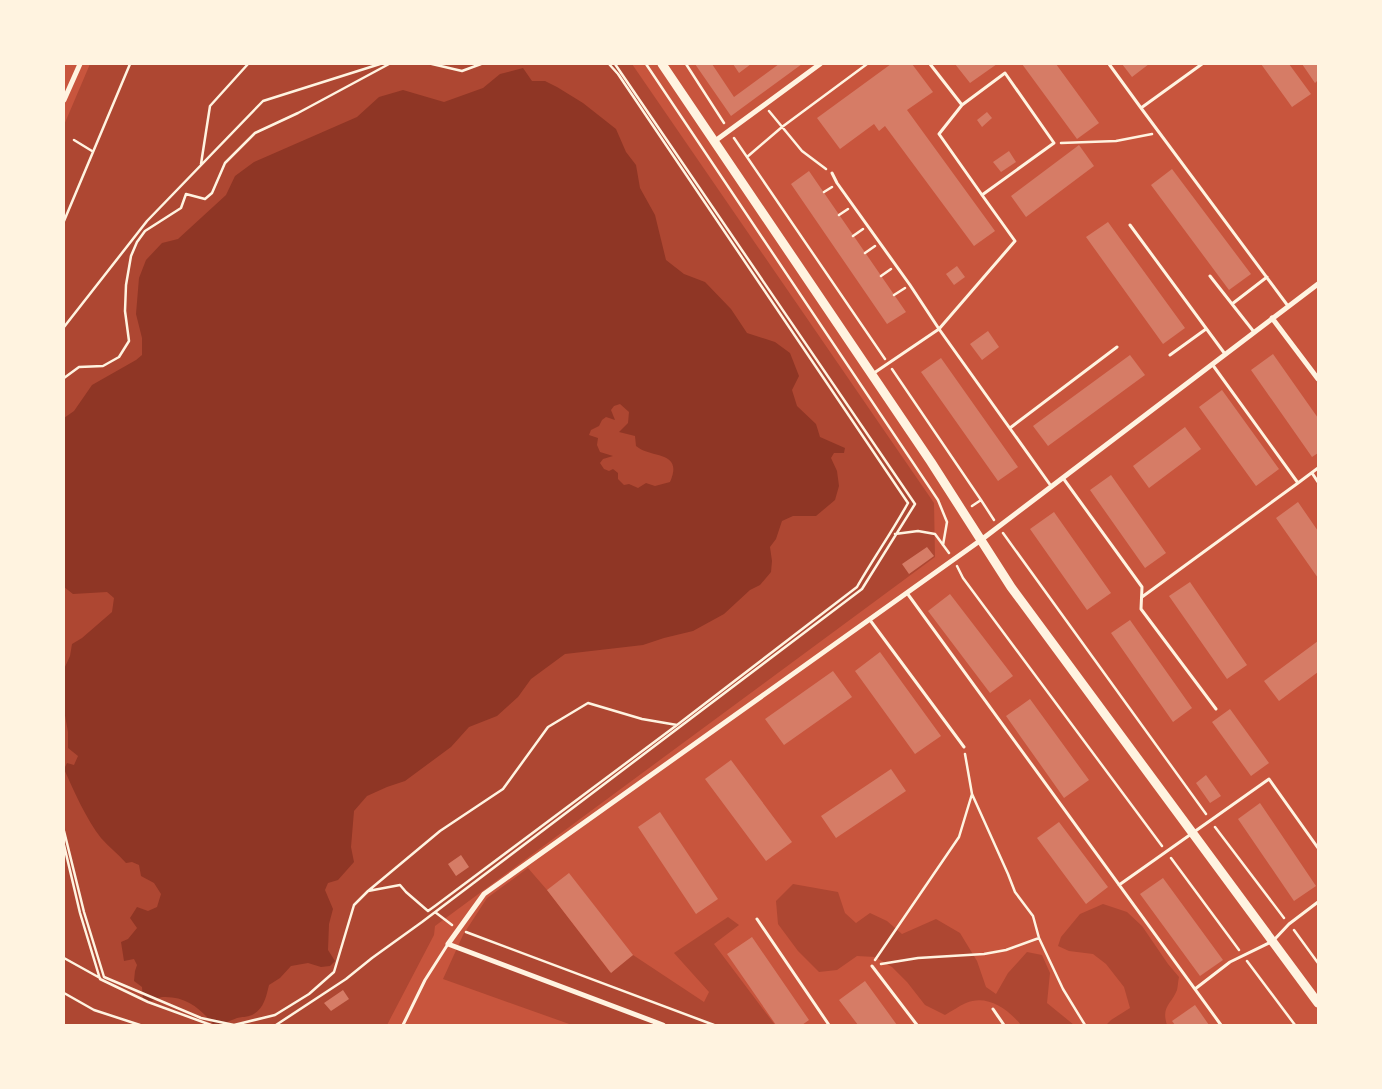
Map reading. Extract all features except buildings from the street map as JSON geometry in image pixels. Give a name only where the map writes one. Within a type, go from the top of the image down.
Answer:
[{"type":"main road","points":[[662,64],[872,375],[1012,587],[1318,1003]]},
{"type":"street","points":[[64,100],[80,64]]},
{"type":"street","points":[[715,141],[820,64]]},
{"type":"street","points":[[663,1025],[448,944],[484,894],[954,560],[1318,284]]},
{"type":"street","points":[[1272,318],[1318,379]]},
{"type":"lane","points":[[930,64],[962,105]]},
{"type":"lane","points":[[1109,64],[1288,306]]},
{"type":"lane","points":[[1141,108],[1202,64]]},
{"type":"lane","points":[[872,375],[939,330],[1015,241],[982,195],[939,134],[962,105],[1005,73],[1054,143],[982,195]]},
{"type":"lane","points":[[832,173],[837,183],[910,285],[939,330],[1052,487]]},
{"type":"lane","points":[[1130,225],[1225,354]]},
{"type":"lane","points":[[1210,276],[1254,332]]},
{"type":"lane","points":[[1232,304],[1267,277]]},
{"type":"lane","points":[[1170,355],[1206,329]]},
{"type":"lane","points":[[1010,428],[1117,347]]},
{"type":"lane","points":[[1212,364],[1298,483]]},
{"type":"lane","points":[[1142,597],[1318,468]]},
{"type":"lane","points":[[1312,473],[1318,482]]},
{"type":"lane","points":[[1063,478],[1142,586],[1141,609],[1216,709]]},
{"type":"lane","points":[[907,593],[1221,1025]]},
{"type":"lane","points":[[870,620],[964,747]]},
{"type":"lane","points":[[1119,885],[1269,779],[1318,848]]},
{"type":"lane","points":[[1195,989],[1230,962],[1273,941],[1289,924],[1318,902]]},
{"type":"lane","points":[[757,919],[829,1025]]},
{"type":"lane","points":[[403,1025],[426,980],[448,944]]},
{"type":"lane","points":[[872,966],[917,1025]]},
{"type":"lane","points":[[993,1009],[1004,1025]]},
{"type":"path","points":[[64,221],[130,64]]},
{"type":"path","points":[[201,164],[210,106],[248,64]]},
{"type":"path","points":[[64,327],[147,221],[262,101],[380,64]]},
{"type":"path","points":[[64,378],[79,367],[103,366],[119,357],[129,341],[125,311],[126,285],[131,256],[144,231],[181,208],[186,194],[205,199],[212,193],[225,163],[254,133],[298,113],[389,64]]},
{"type":"path","points":[[432,64],[462,71],[481,64]]},
{"type":"path","points":[[368,891],[400,885],[428,911],[857,587],[908,503],[618,74],[609,64]]},
{"type":"path","points":[[276,1025],[346,979],[862,589],[915,504],[615,64]]},
{"type":"path","points":[[646,64],[938,500],[947,522],[943,545]]},
{"type":"path","points":[[686,64],[998,527],[1210,820],[1318,962]]},
{"type":"path","points":[[747,157],[782,127],[867,64]]},
{"type":"path","points":[[764,105],[802,151],[832,173]]},
{"type":"path","points":[[1054,143],[1116,141],[1160,132]]},
{"type":"path","points":[[74,140],[93,151]]},
{"type":"path","points":[[962,512],[981,500]]},
{"type":"path","points":[[895,534],[918,531],[936,534],[954,560],[963,578],[1295,1025]]},
{"type":"path","points":[[64,831],[84,912],[104,977],[201,1018],[234,1025],[275,1015],[310,994],[334,972],[354,905],[440,831],[503,789],[548,727],[588,703],[642,719],[676,725]]},
{"type":"path","points":[[964,747],[972,794],[1015,892],[1033,916],[1040,938],[1063,989],[1085,1025]]},
{"type":"path","points":[[872,966],[959,837],[972,794]]},
{"type":"path","points":[[64,845],[80,913],[100,979]]},
{"type":"path","points":[[435,912],[459,929],[714,1025]]},
{"type":"path","points":[[872,966],[918,958],[984,954],[1006,950],[1040,938]]},
{"type":"path","points":[[64,958],[100,979],[148,1002],[211,1025]]},
{"type":"path","points":[[64,993],[94,1010],[140,1025]]},
{"type":"shaded area","points":[[90,64],[632,64],[934,503],[935,557],[435,926],[434,935],[387,1025],[64,1025],[64,125]]},
{"type":"shaded area","points":[[523,68],[532,81],[545,81],[557,87],[583,103],[616,129],[626,152],[636,165],[640,188],[655,215],[666,260],[684,274],[705,282],[731,309],[747,333],[775,342],[790,353],[799,376],[792,390],[797,406],[816,424],[820,437],[845,448],[844,453],[834,453],[831,458],[837,471],[839,486],[835,500],[816,516],[793,516],[782,521],[776,539],[770,547],[771,572],[760,585],[750,590],[724,614],[693,631],[643,645],[565,654],[531,679],[518,697],[497,716],[469,727],[451,747],[405,781],[367,796],[354,811],[351,847],[354,862],[338,880],[328,883],[325,890],[333,909],[329,924],[328,950],[335,961],[330,966],[321,967],[308,963],[291,966],[280,978],[269,985],[264,1002],[256,1012],[250,1016],[214,1025],[204,1014],[186,1001],[171,997],[161,997],[148,1002],[143,999],[142,987],[134,981],[137,965],[134,959],[124,961],[121,942],[128,939],[137,928],[130,918],[137,907],[148,911],[157,907],[161,894],[154,883],[141,876],[139,865],[132,862],[126,863],[101,838],[85,814],[64,769],[67,763],[74,765],[78,756],[68,748],[68,732],[64,710],[64,669],[70,656],[72,644],[82,638],[112,612],[114,598],[107,592],[73,594],[64,587],[64,418],[74,411],[92,385],[142,355],[142,338],[136,314],[139,278],[146,260],[162,243],[178,239],[226,195],[235,176],[254,162],[357,117],[379,97],[403,90],[444,102],[483,88],[500,74]],"holes":[[[620,404],[629,412],[628,423],[619,432],[635,436],[636,446],[642,450],[669,460],[673,465],[670,482],[655,486],[646,483],[638,488],[629,484],[624,485],[618,479],[618,473],[613,469],[609,471],[604,469],[600,463],[603,459],[613,456],[600,452],[597,445],[598,438],[589,435],[591,430],[599,426],[606,417],[615,420],[611,410],[614,406]]]},
{"type":"shaded area","points":[[528,868],[610,972],[633,955],[704,1002],[709,992],[674,953],[728,917],[739,925],[714,944],[775,1025],[572,1025],[443,979],[463,935],[487,898]]},
{"type":"shaded area","points":[[793,884],[838,892],[845,913],[856,923],[870,913],[887,921],[902,934],[936,919],[960,933],[977,961],[986,987],[996,994],[1008,973],[1027,952],[1042,955],[1050,973],[1047,1003],[1074,1025],[1021,1025],[1003,1009],[982,1000],[966,1003],[945,1015],[925,1005],[892,967],[875,957],[857,956],[837,970],[819,972],[798,951],[778,924],[776,901]]},
{"type":"shaded area","points":[[1103,904],[1127,912],[1142,926],[1179,977],[1177,990],[1165,1014],[1167,1025],[1106,1025],[1130,1008],[1124,987],[1106,964],[1093,954],[1069,951],[1058,946],[1061,937],[1080,914]]}]
